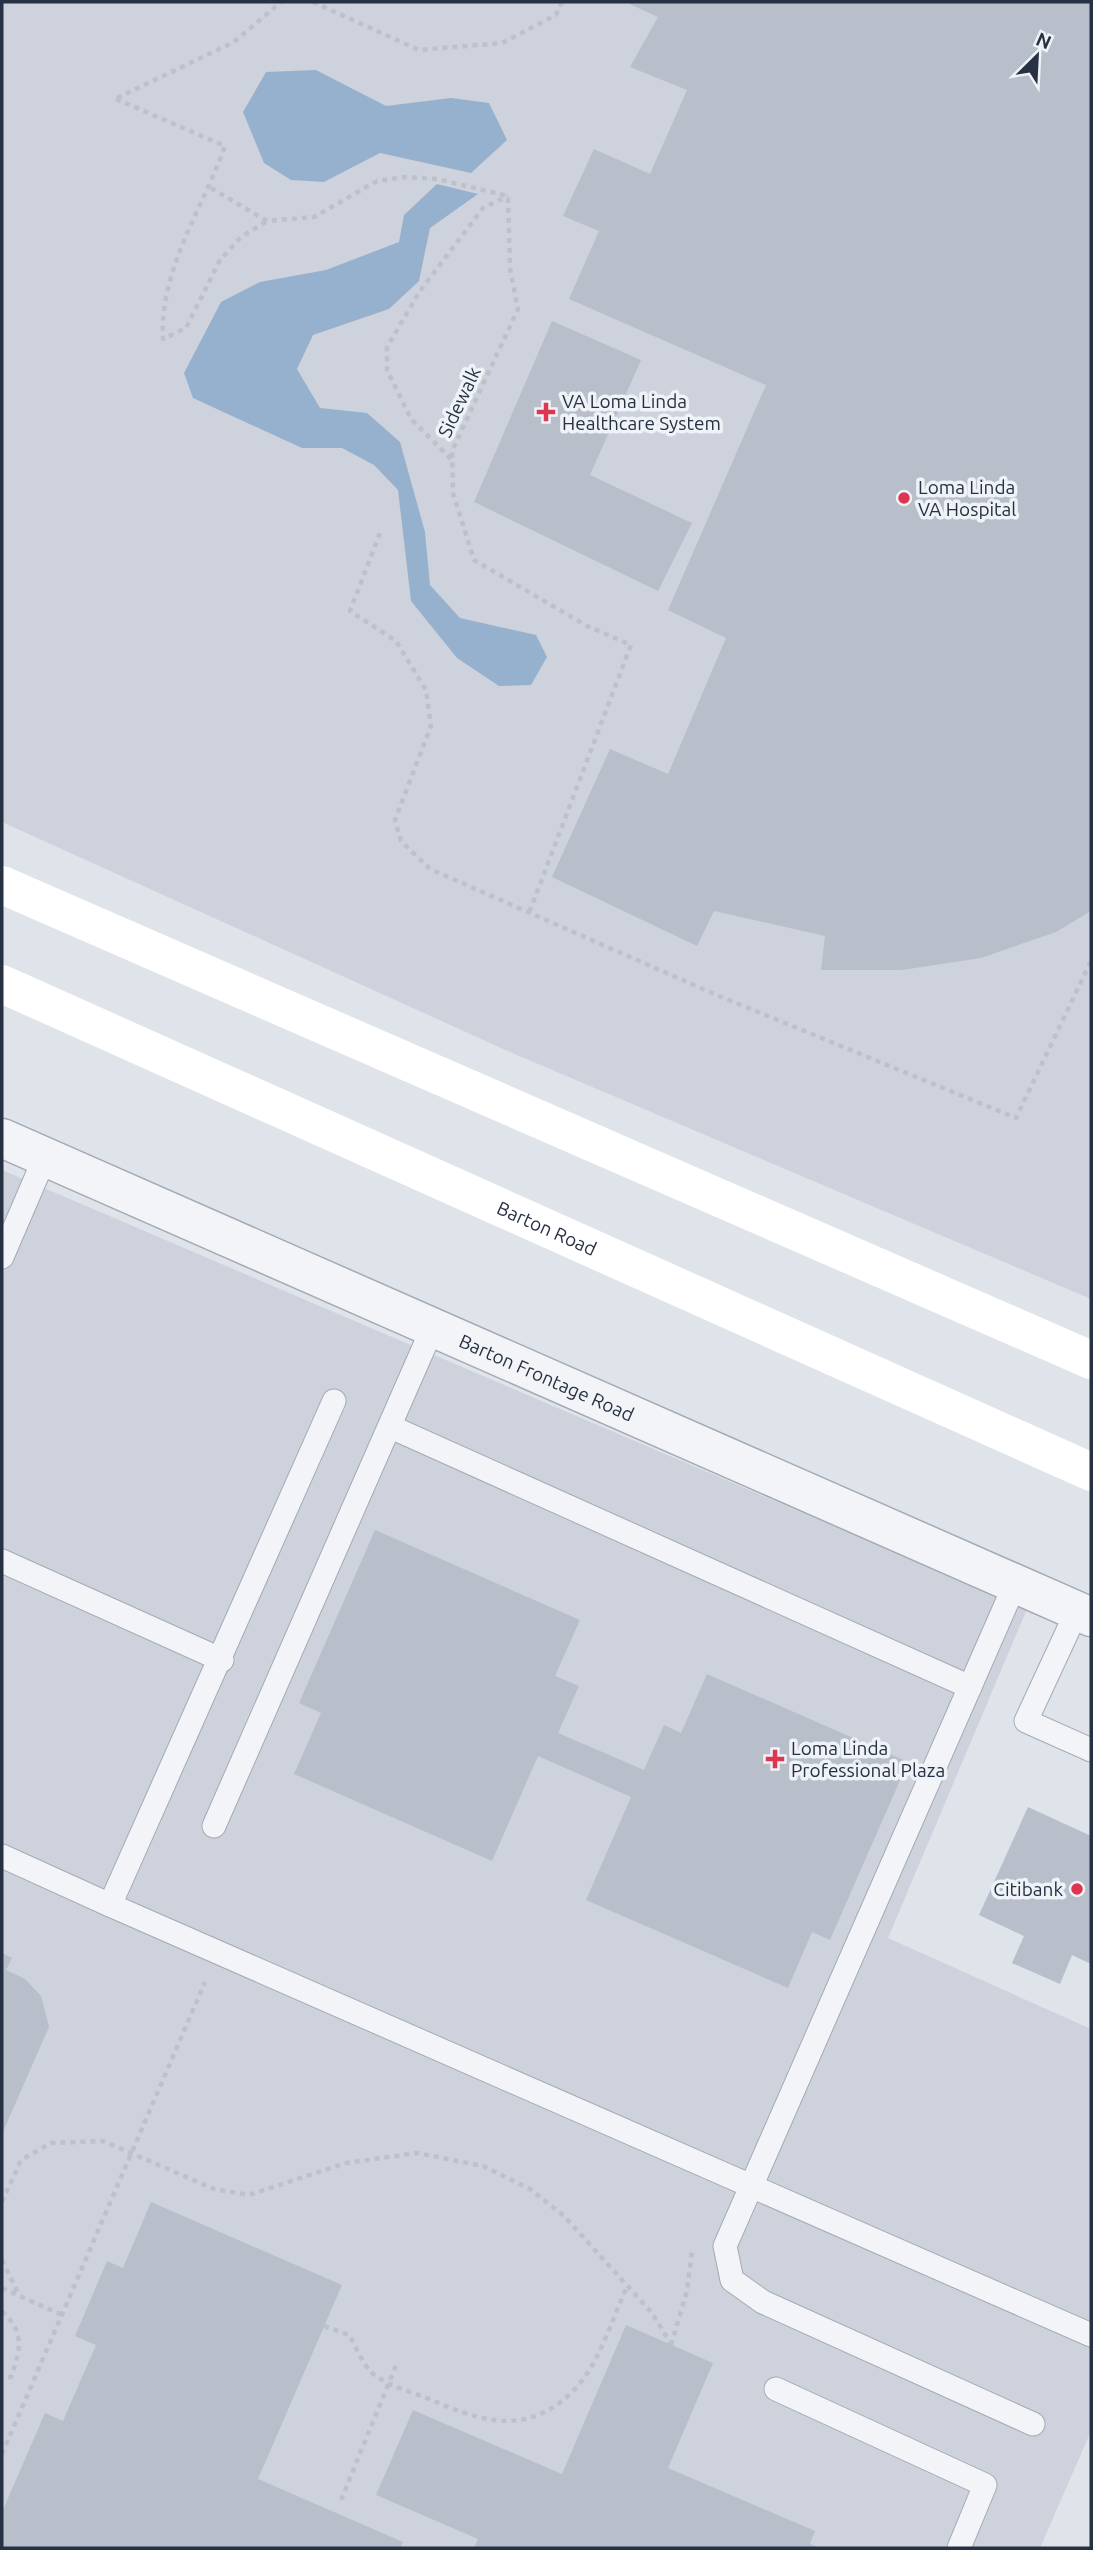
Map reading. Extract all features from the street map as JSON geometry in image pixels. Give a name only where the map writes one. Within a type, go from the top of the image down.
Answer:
[{"type":"main road","points":[[2,885],[1091,1360]]},
{"type":"main road","name":"Barton Road","points":[[2,984],[1091,1472]]},
{"type":"street","name":"Barton Frontage Road","points":[[2,1138],[1084,1614]]},
{"type":"lane","points":[[2,1257],[45,1157]]},
{"type":"lane","points":[[214,1826],[432,1329]]},
{"type":"lane","points":[[110,1905],[222,1660],[334,1401]]},
{"type":"lane","points":[[391,1427],[970,1686]]},
{"type":"lane","points":[[2,1561],[222,1660]]},
{"type":"lane","points":[[1015,1584],[725,2246],[732,2280],[763,2302],[1032,2424]]},
{"type":"lane","points":[[1084,1614],[1026,1721],[1091,1750]]},
{"type":"lane","points":[[2,1856],[1091,2335]]},
{"type":"lane","points":[[776,2389],[985,2485],[958,2548]]},
{"type":"path","points":[[281,2],[234,42],[116,99],[225,146],[211,188],[181,252],[162,310],[163,339],[186,328],[220,260],[241,237],[267,221],[314,217],[377,181],[405,177],[437,179],[509,196]]},
{"type":"path","points":[[313,2],[419,50],[502,43],[556,15],[562,2]]},
{"type":"path","points":[[211,188],[267,221]]},
{"type":"path","points":[[452,460],[411,419],[387,370],[387,347],[421,291],[483,208],[509,196]]},
{"type":"path","name":"Sidewalk","points":[[509,196],[510,270],[517,309],[452,451],[453,493],[474,560],[587,626],[631,645],[529,913]]},
{"type":"path","points":[[380,533],[350,611],[396,640],[426,690],[430,726],[395,820],[401,841],[430,869],[712,993],[1016,1118],[1091,961]]},
{"type":"path","points":[[192,1976],[217,1987]]},
{"type":"path","points":[[2,2454],[205,1982]]},
{"type":"path","points":[[2,2202],[21,2160],[51,2143],[103,2141],[214,2189],[248,2195],[346,2163],[417,2153],[483,2166],[530,2189],[564,2216],[652,2314],[671,2344],[687,2291],[693,2244]]},
{"type":"path","points":[[2,2260],[19,2296]]},
{"type":"path","points":[[324,2326],[349,2335],[369,2370],[389,2384],[482,2421],[507,2421],[539,2414],[569,2395],[590,2367],[627,2287]]},
{"type":"path","points":[[2,2288],[62,2315]]},
{"type":"path","points":[[2,2311],[16,2325],[20,2350],[11,2377],[2,2379]]},
{"type":"path","points":[[341,2500],[397,2363]]},
{"type":"shaded area","name":"VA Loma Linda Healthcare System","points":[[2,2],[1091,2],[1091,1299],[510,1052],[2,822]]},
{"type":"shaded area","points":[[2,1170],[1027,1609],[888,1938],[1091,2029],[1091,2431],[1040,2548],[2,2548]]},
{"type":"water","points":[[316,70],[386,106],[451,98],[489,103],[507,140],[471,173],[380,153],[324,182],[291,180],[264,163],[243,112],[266,72]]},
{"type":"water","points":[[437,184],[478,194],[430,228],[419,281],[389,309],[313,335],[297,369],[320,408],[367,413],[400,442],[425,532],[430,585],[460,618],[536,635],[547,657],[531,685],[499,686],[457,658],[411,601],[398,490],[374,465],[342,448],[302,448],[193,398],[184,373],[221,302],[260,282],[326,270],[399,242],[404,215]]},
{"type":"building","name":"Loma Linda VA Hospital","points":[[625,2],[1091,2],[1091,911],[1056,932],[981,958],[902,970],[821,970],[825,936],[714,911],[697,946],[552,877],[610,749],[668,774],[726,638],[668,610],[766,385],[569,299],[599,231],[563,216],[594,149],[650,174],[687,90],[630,67],[658,17]]},
{"type":"building","points":[[552,321],[641,360],[590,475],[692,523],[658,591],[474,502]]},
{"type":"building","name":"Loma Linda Professional Plaza","points":[[375,1530],[580,1620],[555,1676],[579,1686],[558,1733],[644,1770],[664,1725],[681,1733],[707,1674],[908,1762],[830,1940],[812,1932],[788,1988],[586,1900],[631,1797],[538,1756],[492,1861],[294,1774],[321,1713],[299,1703]]},
{"type":"building","points":[[1028,1807],[1091,1836],[1091,1964],[1072,1955],[1060,1984],[1012,1963],[1024,1936],[979,1915]]},
{"type":"building","points":[[2,1953],[12,1958],[6,1970],[25,1979],[41,1996],[49,2027],[2,2134]]},
{"type":"building","points":[[151,2202],[342,2285],[258,2479],[403,2542],[400,2548],[2,2548],[2,2512],[45,2413],[63,2421],[96,2345],[75,2336],[107,2261],[123,2268]]},
{"type":"building","points":[[626,2325],[713,2363],[668,2468],[815,2531],[810,2544],[820,2548],[474,2548],[478,2539],[376,2495],[413,2410],[562,2474]]},
{"type":"place","name":"VA Loma Linda Healthcare System","points":[[546,412]]},
{"type":"place","name":"Loma Linda VA Hospital","points":[[904,498]]},
{"type":"place","name":"Loma Linda Professional Plaza","points":[[775,1759]]},
{"type":"place","name":"Citibank","points":[[1077,1889]]}]
